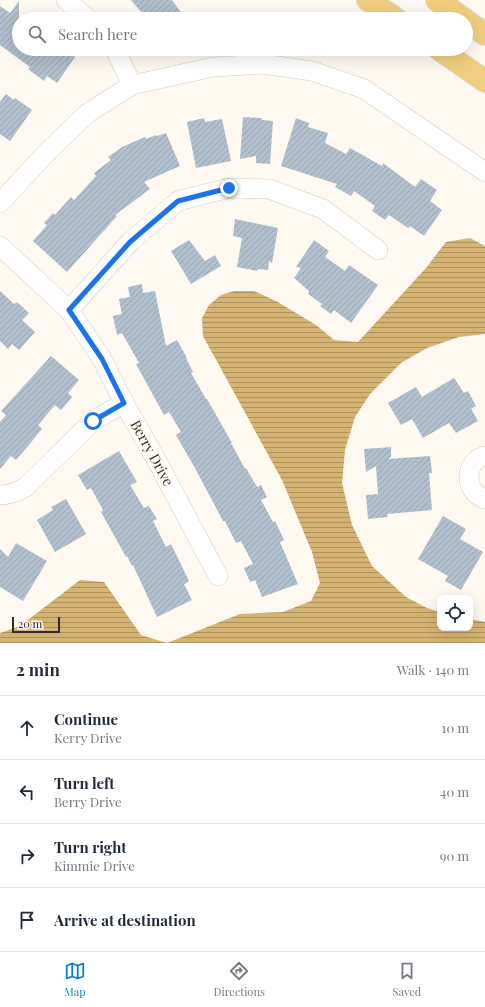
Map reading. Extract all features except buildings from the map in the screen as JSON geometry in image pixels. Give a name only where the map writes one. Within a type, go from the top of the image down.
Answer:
[{"type":"main road","points":[[368,0],[386,12]]},
{"type":"main road","points":[[437,0],[454,12]]},
{"type":"main road","points":[[473,26],[485,34]]},
{"type":"main road","points":[[449,56],[485,82]]},
{"type":"street","points":[[66,0],[80,12]]},
{"type":"street","points":[[118,56],[132,85]]},
{"type":"street","points":[[0,203],[50,149],[88,113],[132,85],[213,67],[263,64],[312,70],[364,89],[485,172]]},
{"type":"street","points":[[69,310],[130,242],[178,201],[229,188],[269,189],[323,209],[378,250]]},
{"type":"street","name":"Berry Drive","points":[[0,246],[69,310],[102,359],[124,403],[157,461],[218,576]]},
{"type":"street","points":[[0,495],[13,493],[26,487],[93,421],[124,403]]},
{"type":"street","points":[[485,456],[476,460],[469,472],[468,480],[474,493],[485,499]]},
{"type":"shaded area","points":[[470,238],[485,246],[485,334],[459,337],[427,348],[401,363],[370,394],[355,417],[345,450],[342,483],[352,525],[372,566],[406,597],[427,608],[437,611],[437,631],[473,631],[473,620],[485,622],[485,643],[167,643],[240,614],[283,612],[311,601],[320,583],[312,552],[282,480],[203,336],[202,318],[209,305],[221,295],[234,291],[254,291],[276,301],[316,325],[334,340],[358,342],[426,268],[446,242]]},
{"type":"shaded area","points":[[80,580],[104,582],[141,635],[167,643],[0,643],[0,633],[20,626]]},
{"type":"route","points":[[93,421],[124,403],[102,359],[69,310],[130,242],[178,201],[229,188]]}]
